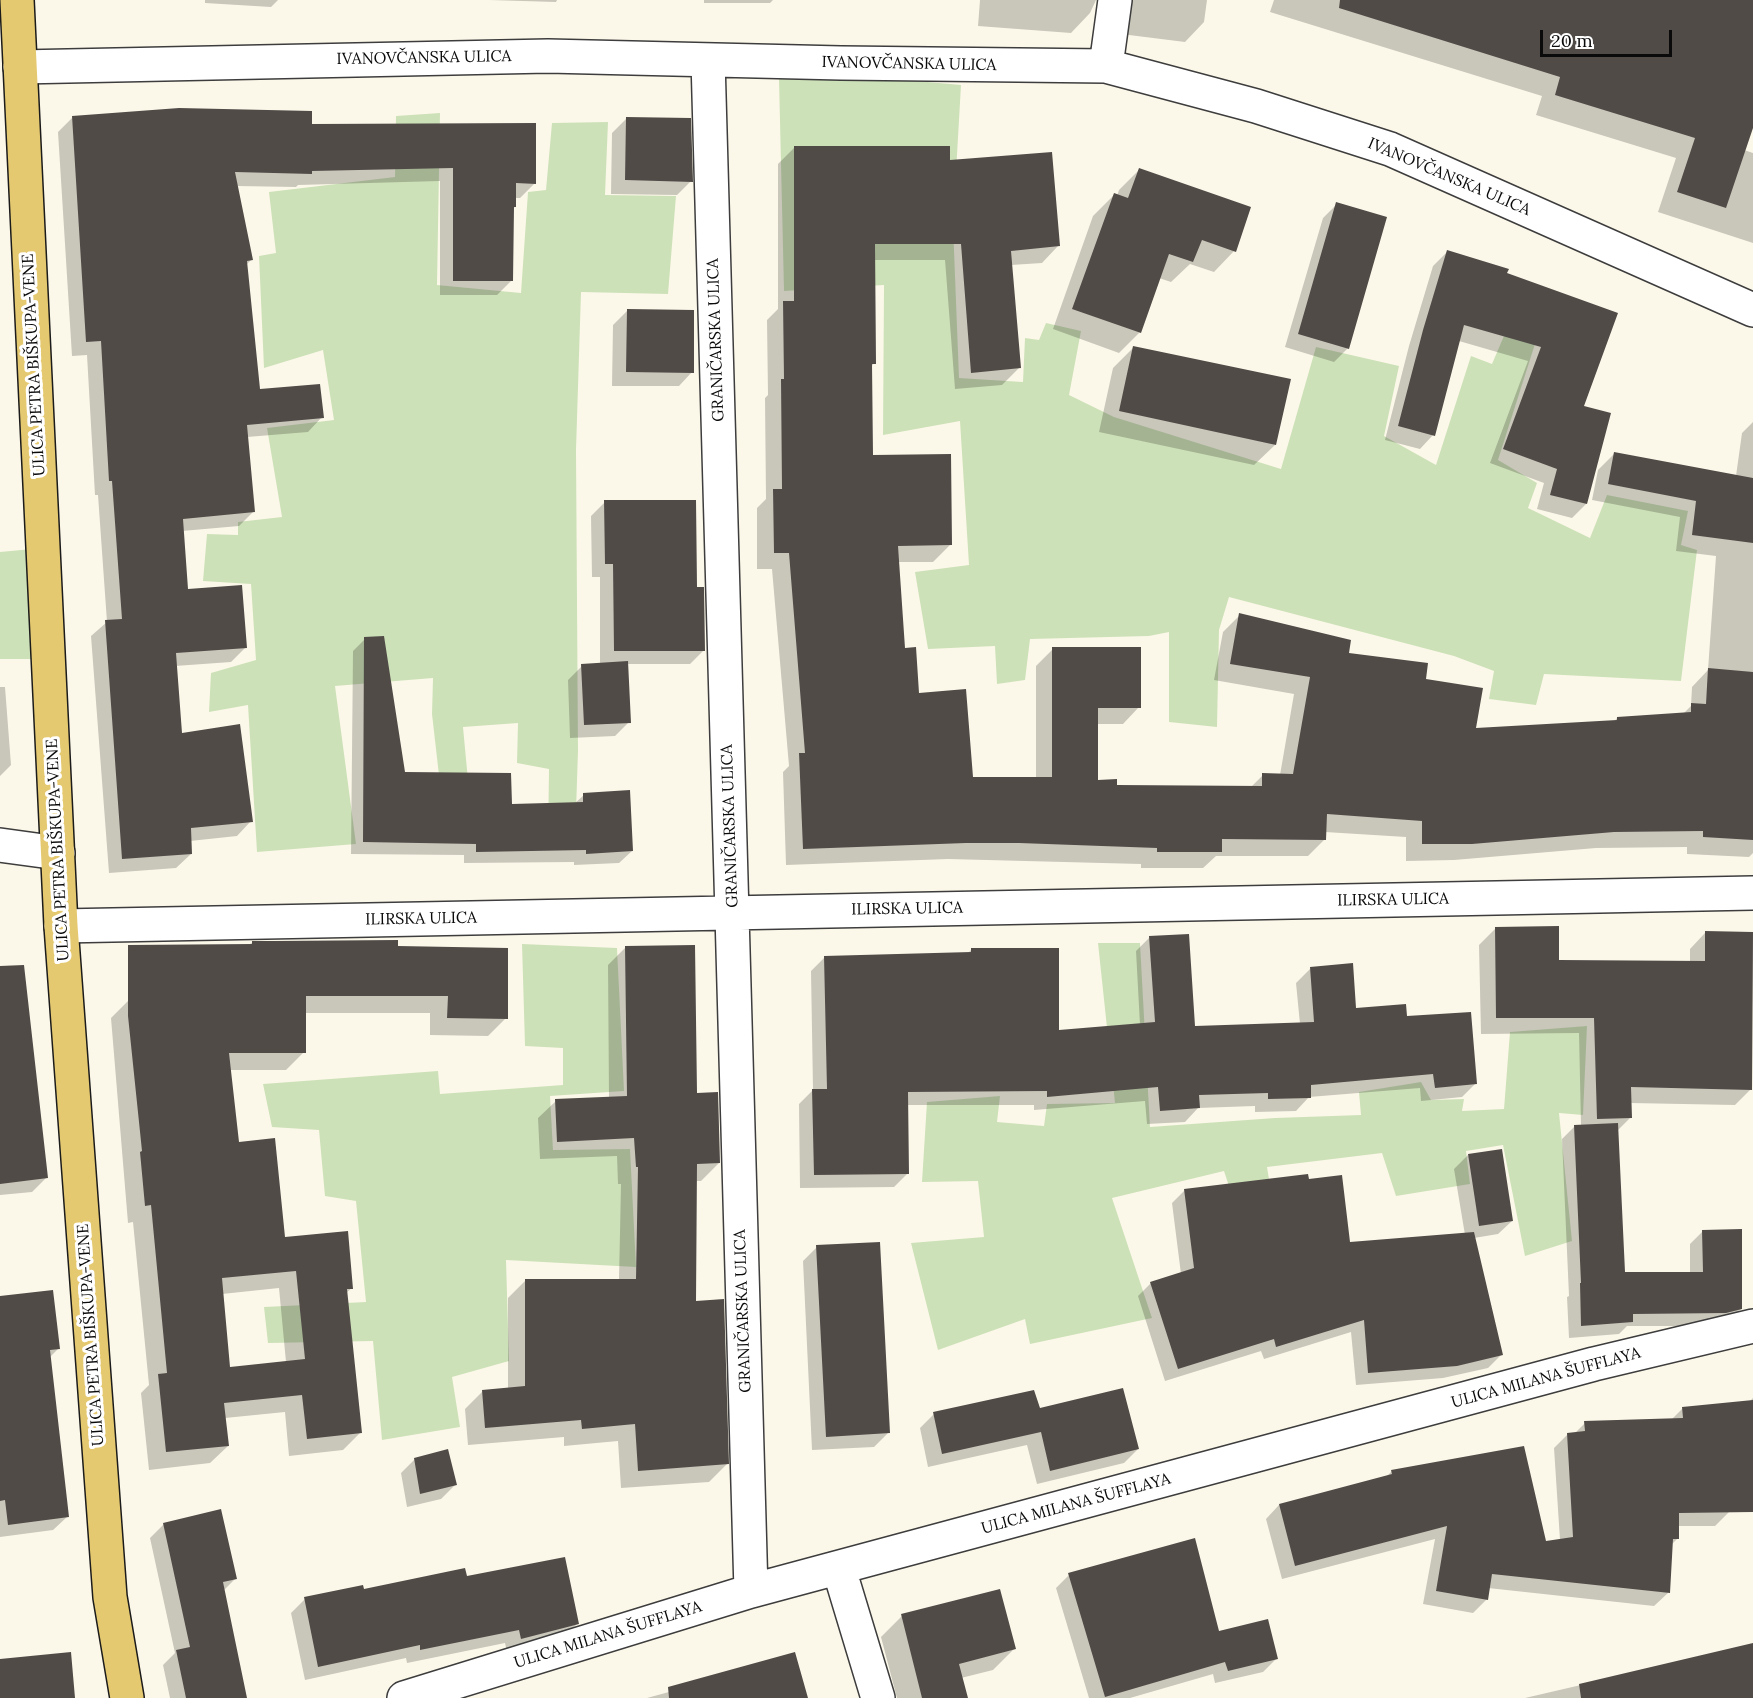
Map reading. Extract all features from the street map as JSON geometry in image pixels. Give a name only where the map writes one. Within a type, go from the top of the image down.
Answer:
[{"type":"main road","name":"ULICA PETRA BIŠKUPA-VENE","points":[[17,0],[61,926],[110,1597],[127,1698]]},
{"type":"street","points":[[1106,66],[1115,0]]},
{"type":"street","name":"IVANOVČANSKA ULICA","points":[[20,67],[548,56],[1106,66],[1256,106],[1390,149],[1753,310]]},
{"type":"street","name":"GRANIČARSKA ULICA","points":[[708,60],[751,1591]]},
{"type":"street","points":[[0,845],[58,853]]},
{"type":"street","name":"ILIRSKA ULICA","points":[[61,926],[1753,893]]},
{"type":"street","name":"ULICA MILANA ŠUFFLAYA","points":[[404,1698],[751,1591],[1594,1364],[1753,1326]]},
{"type":"street","points":[[839,1569],[878,1698]]},
{"type":"green space","points":[[883,78],[961,85],[953,225],[959,378],[1023,382],[1025,338],[1039,340],[1046,323],[1081,331],[1069,395],[1114,417],[1281,469],[1316,347],[1399,366],[1384,436],[1436,465],[1471,356],[1492,364],[1515,310],[1542,322],[1498,460],[1537,483],[1528,508],[1590,538],[1607,495],[1688,511],[1681,545],[1697,550],[1681,681],[1544,674],[1536,705],[1489,699],[1494,671],[1454,656],[1229,597],[1219,630],[1217,727],[1169,722],[1169,632],[1149,636],[1030,639],[1025,680],[997,684],[995,646],[928,649],[915,572],[969,565],[960,421],[883,435],[884,285],[784,291],[779,79]]},
{"type":"green space","points":[[440,113],[437,285],[521,293],[528,192],[546,190],[552,123],[608,122],[605,195],[676,196],[668,294],[581,292],[576,450],[578,751],[575,841],[548,844],[549,769],[517,763],[518,723],[463,727],[469,791],[441,793],[432,714],[433,678],[335,686],[356,844],[257,852],[248,705],[209,712],[211,673],[256,660],[251,584],[203,581],[207,534],[238,535],[238,522],[282,517],[267,428],[334,420],[323,350],[264,368],[259,256],[276,253],[269,192],[395,177],[396,116]]},
{"type":"green space","points":[[43,548],[48,659],[0,659],[0,552]]},
{"type":"green space","points":[[1098,943],[1140,943],[1150,1127],[1275,1118],[1361,1115],[1359,1092],[1421,1082],[1431,1100],[1464,1099],[1462,1111],[1504,1109],[1510,1032],[1587,1026],[1583,1115],[1559,1113],[1572,1241],[1525,1256],[1503,1145],[1466,1151],[1470,1184],[1396,1196],[1382,1153],[1267,1167],[1274,1210],[1239,1217],[1224,1171],[1112,1198],[1152,1318],[1030,1344],[1025,1319],[938,1350],[911,1243],[984,1237],[978,1181],[922,1182],[927,1102],[1000,1096],[997,1122],[1044,1126],[1047,1104],[1115,1103]]},
{"type":"green space","points":[[522,944],[617,948],[624,1091],[550,1096],[553,1150],[630,1149],[636,1267],[506,1260],[509,1361],[452,1377],[460,1427],[382,1440],[373,1341],[268,1343],[264,1307],[366,1302],[356,1201],[325,1196],[319,1130],[272,1127],[263,1084],[438,1071],[440,1094],[563,1085],[563,1048],[525,1046]]},
{"type":"building","points":[[1340,0],[1753,0],[1753,128],[1726,208],[1677,192],[1695,138],[1555,95],[1560,77],[1339,8]]},
{"type":"building","points":[[179,108],[312,111],[312,124],[536,123],[536,184],[516,183],[513,281],[453,281],[453,168],[312,171],[312,174],[235,172],[253,260],[247,261],[260,389],[320,384],[324,418],[247,425],[255,512],[183,519],[188,589],[242,585],[247,648],[176,653],[182,733],[240,724],[253,822],[191,828],[192,854],[122,859],[105,620],[122,619],[112,481],[109,481],[101,341],[86,342],[72,116]]},
{"type":"building","points":[[626,117],[691,118],[693,182],[625,180]]},
{"type":"building","points":[[794,146],[950,146],[950,160],[1052,152],[1060,246],[1011,251],[1021,368],[971,373],[961,244],[875,244],[876,364],[872,364],[873,455],[951,454],[952,545],[898,546],[905,648],[916,647],[919,693],[966,689],[973,777],[1052,777],[1052,647],[1141,647],[1141,708],[1098,708],[1098,780],[1117,779],[1117,785],[1262,786],[1262,773],[1293,774],[1310,677],[1230,664],[1239,613],[1351,640],[1349,653],[1428,663],[1426,679],[1483,688],[1476,728],[1617,720],[1617,717],[1691,712],[1691,703],[1706,704],[1708,668],[1753,672],[1753,840],[1703,837],[1703,831],[1614,832],[1472,844],[1422,844],[1422,821],[1327,814],[1326,840],[1222,839],[1222,852],[1157,852],[1157,848],[1019,843],[803,849],[799,753],[805,753],[789,553],[774,553],[773,489],[782,489],[783,301],[794,301]]},
{"type":"building","points":[[1139,168],[1251,207],[1236,252],[1202,240],[1193,262],[1169,254],[1141,333],[1072,309],[1114,193],[1128,198]]},
{"type":"building","points":[[1336,202],[1387,217],[1349,349],[1298,334]]},
{"type":"building","points":[[1447,250],[1509,269],[1507,273],[1618,313],[1584,406],[1611,413],[1587,504],[1550,495],[1557,469],[1503,449],[1541,347],[1464,325],[1435,436],[1398,426]]},
{"type":"building","points":[[627,309],[694,310],[694,373],[626,372]]},
{"type":"building","points":[[1133,346],[1291,379],[1276,445],[1119,411]]},
{"type":"building","points":[[1614,452],[1753,478],[1753,543],[1692,535],[1696,501],[1608,484]]},
{"type":"building","points":[[604,500],[696,500],[697,587],[704,587],[705,651],[614,651],[613,564],[605,564]]},
{"type":"building","points":[[384,636],[405,772],[511,773],[512,804],[583,802],[583,793],[630,790],[633,851],[586,854],[586,850],[476,852],[476,844],[363,842],[364,637]]},
{"type":"building","points":[[628,661],[631,723],[584,725],[581,664]]},
{"type":"building","points":[[1559,926],[1559,960],[1705,961],[1705,931],[1753,932],[1752,1090],[1631,1087],[1632,1118],[1597,1119],[1594,1018],[1496,1018],[1495,927]]},
{"type":"building","points":[[1189,934],[1195,1026],[1314,1022],[1310,967],[1353,963],[1356,1008],[1406,1004],[1407,1016],[1471,1012],[1477,1084],[1435,1088],[1433,1074],[1311,1085],[1311,1098],[1268,1099],[1268,1093],[1199,1095],[1200,1108],[1160,1111],[1158,1087],[1047,1097],[1047,1091],[908,1092],[909,1174],[814,1175],[812,1089],[827,1089],[824,956],[971,952],[971,948],[1059,948],[1059,1030],[1155,1022],[1149,936]]},
{"type":"building","points":[[398,940],[398,946],[508,948],[508,1019],[447,1018],[448,996],[306,996],[306,1053],[229,1053],[239,1142],[275,1138],[285,1237],[348,1231],[353,1289],[347,1289],[362,1433],[307,1439],[302,1395],[224,1403],[229,1446],[166,1452],[158,1374],[167,1373],[151,1205],[145,1206],[140,1152],[142,1151],[128,1016],[128,945]],"holes":[[[296,1271],[305,1359],[230,1367],[222,1278]]]},
{"type":"building","points":[[695,945],[697,1093],[718,1092],[720,1163],[697,1164],[696,1301],[724,1299],[729,1464],[638,1471],[635,1424],[582,1429],[581,1420],[485,1428],[482,1390],[525,1386],[525,1279],[636,1279],[638,1167],[636,1167],[634,1138],[557,1142],[555,1099],[627,1096],[625,946]]},
{"type":"building","points":[[24,965],[48,1178],[0,1184],[0,966]]},
{"type":"building","points":[[1618,1123],[1625,1272],[1703,1272],[1702,1230],[1742,1229],[1742,1309],[1726,1313],[1633,1314],[1633,1322],[1581,1326],[1574,1125]]},
{"type":"building","points":[[1502,1149],[1513,1221],[1479,1226],[1468,1154]]},
{"type":"building","points":[[1308,1174],[1309,1179],[1342,1175],[1350,1242],[1474,1232],[1503,1355],[1457,1366],[1368,1373],[1364,1320],[1276,1347],[1274,1339],[1178,1369],[1150,1282],[1194,1268],[1184,1189]]},
{"type":"building","points":[[880,1242],[890,1433],[826,1437],[816,1245]]},
{"type":"building","points":[[53,1290],[60,1349],[50,1350],[69,1517],[8,1525],[5,1500],[0,1501],[0,1296]]},
{"type":"building","points":[[1123,1388],[1139,1449],[1050,1471],[1041,1432],[942,1454],[933,1412],[1034,1390],[1040,1408]]},
{"type":"building","points":[[1753,1400],[1753,1512],[1679,1513],[1679,1539],[1673,1539],[1670,1593],[1492,1574],[1488,1600],[1436,1591],[1447,1526],[1295,1566],[1279,1504],[1392,1474],[1391,1470],[1524,1446],[1546,1541],[1573,1537],[1567,1433],[1585,1431],[1584,1421],[1683,1418],[1682,1407]]},
{"type":"building","points":[[448,1449],[457,1485],[420,1494],[414,1458]]},
{"type":"building","points":[[221,1509],[237,1579],[223,1582],[247,1698],[186,1698],[176,1650],[190,1647],[163,1523]]},
{"type":"building","points":[[1195,1538],[1219,1631],[1268,1619],[1278,1659],[1228,1671],[1225,1662],[1105,1697],[1068,1573]]},
{"type":"building","points":[[565,1557],[579,1624],[521,1639],[519,1630],[420,1650],[420,1645],[318,1667],[304,1597],[363,1585],[364,1589],[465,1568],[467,1576]]},
{"type":"building","points":[[1000,1589],[1016,1649],[959,1664],[968,1698],[922,1698],[901,1614]]},
{"type":"building","points":[[1753,1643],[1753,1698],[1581,1698],[1579,1684]]},
{"type":"building","points":[[71,1652],[75,1698],[0,1698],[0,1659]]},
{"type":"building","points":[[795,1652],[808,1698],[669,1698],[668,1687]]}]
